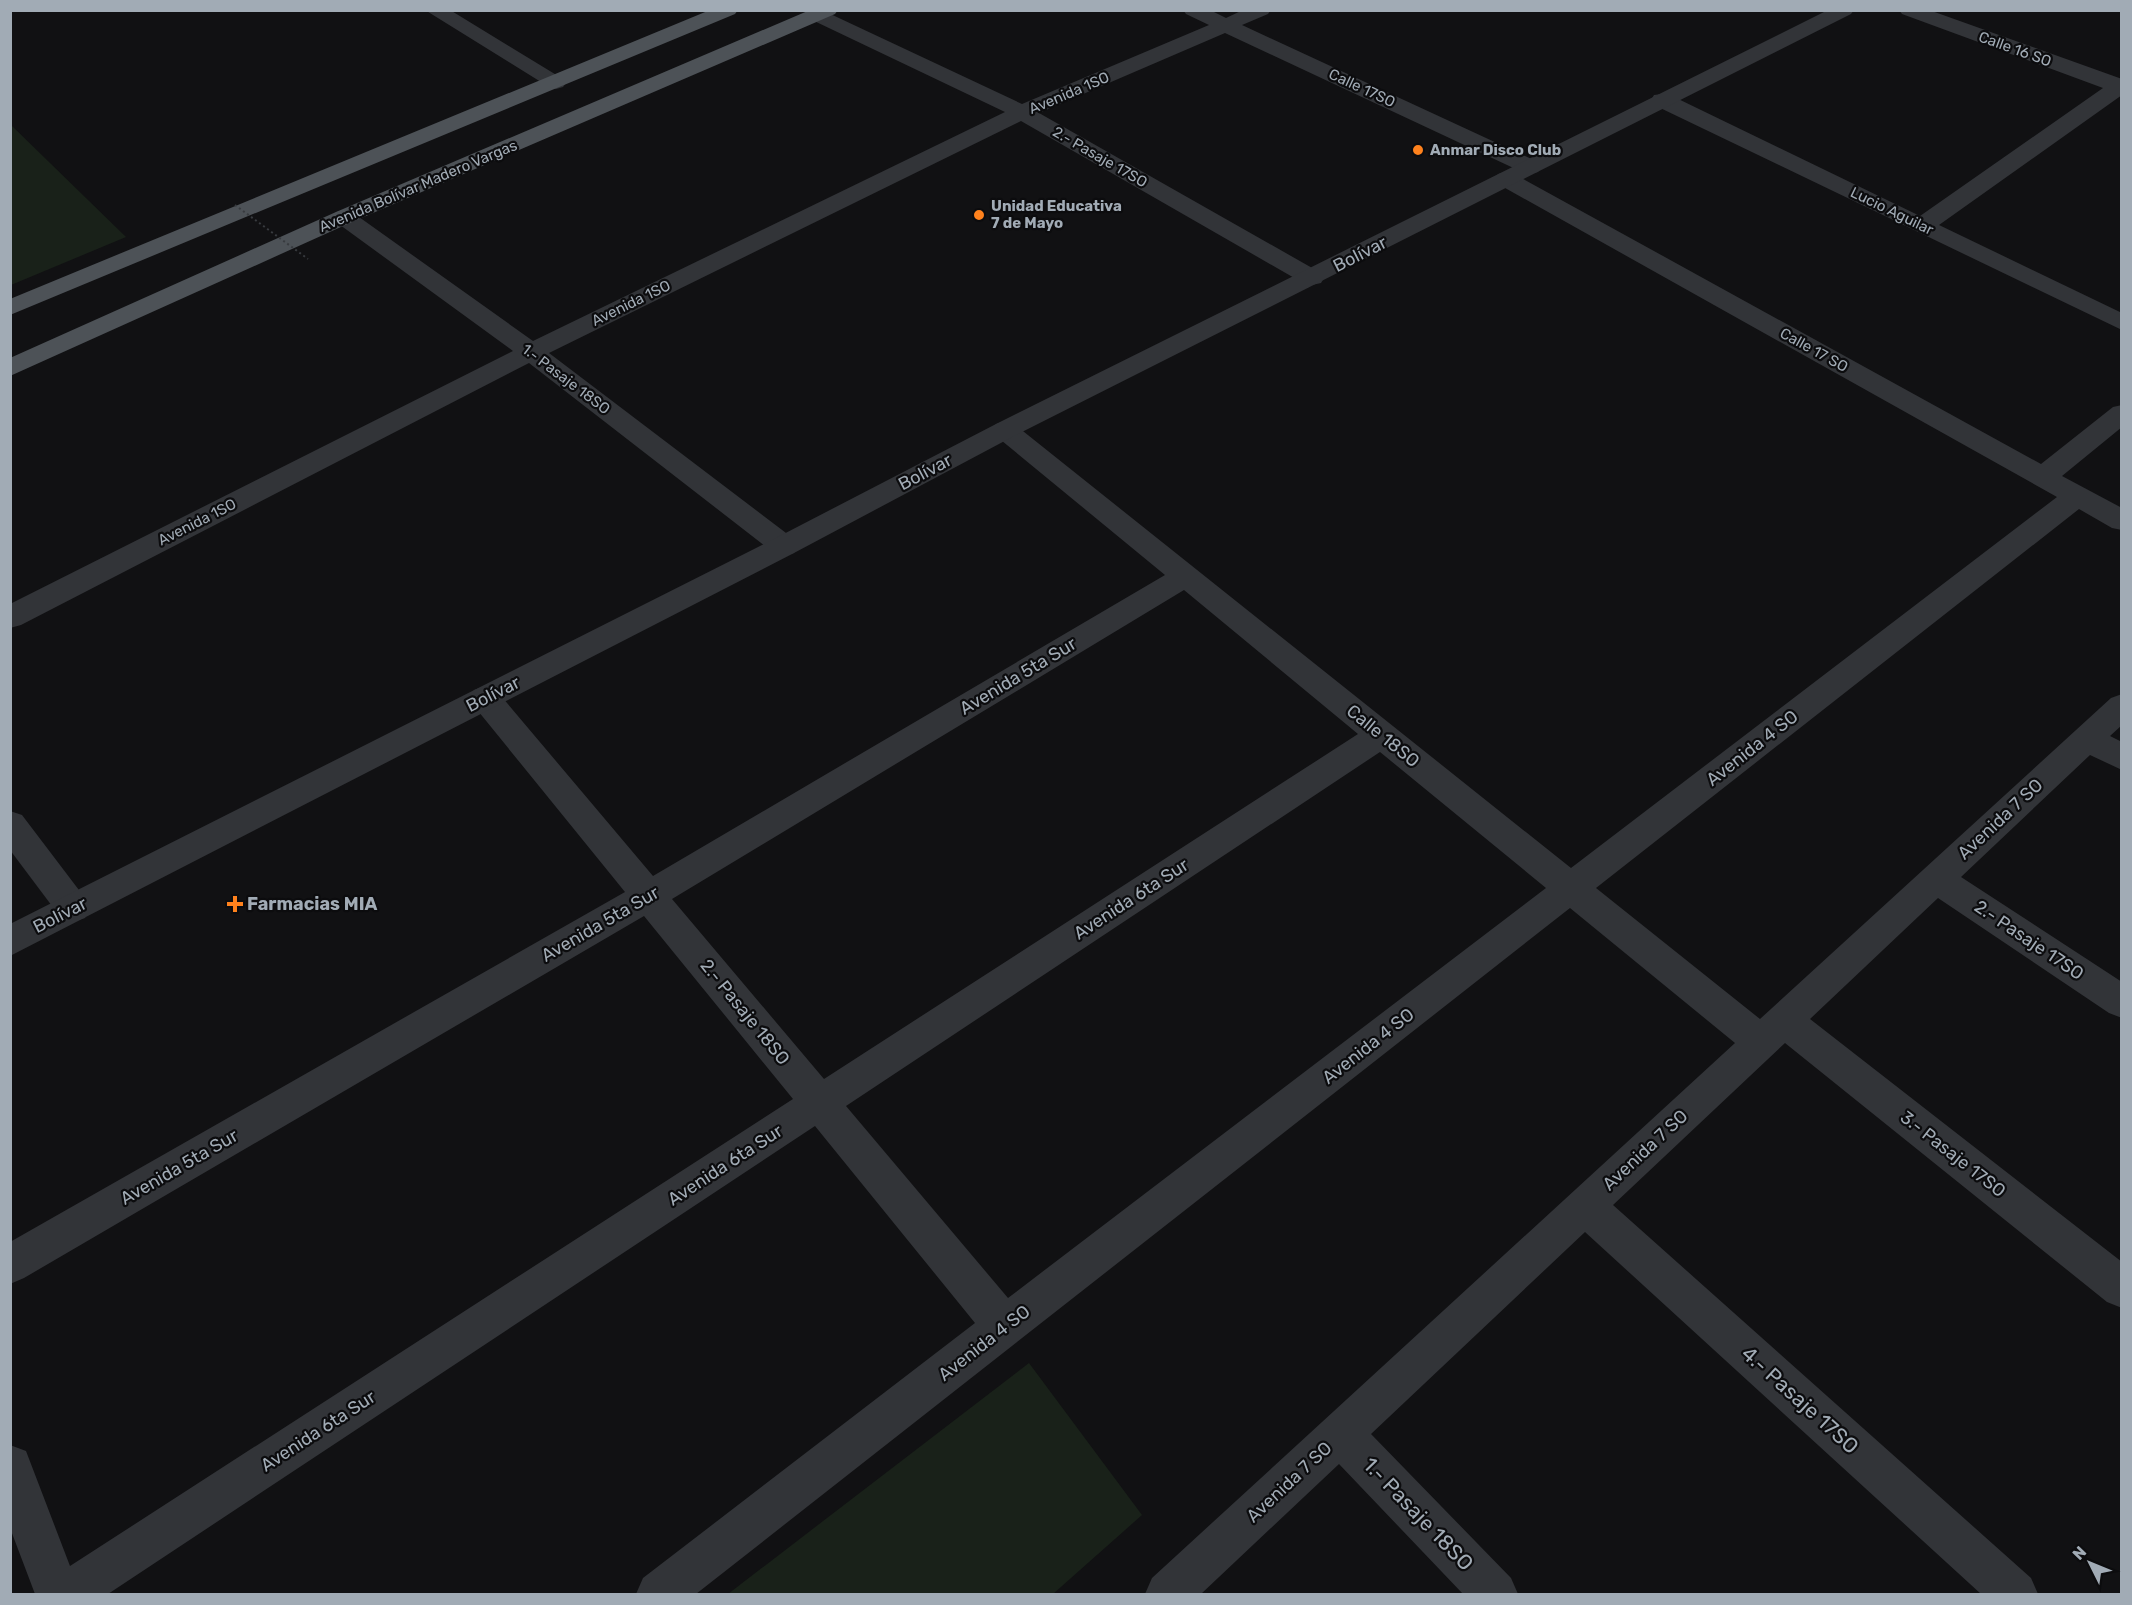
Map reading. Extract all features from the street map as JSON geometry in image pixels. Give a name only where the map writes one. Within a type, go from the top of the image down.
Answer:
[{"type":"main road","points":[[10,308],[728,10]]},
{"type":"main road","name":"Avenida Bolívar Madero Vargas","points":[[10,368],[344,217],[822,13]]},
{"type":"street","points":[[435,10],[556,83]]},
{"type":"street","name":"Calle 17SO","points":[[1193,10],[1518,173]]},
{"type":"street","name":"Avenida 1SO","points":[[10,617],[531,352],[1022,112],[1261,10]]},
{"type":"street","name":"Bolívar","points":[[10,940],[784,546],[1005,430],[1844,10]]},
{"type":"street","name":"Calle 16 SO","points":[[1909,10],[2120,87]]},
{"type":"street","name":"2.- Pasaje 17SO","points":[[822,13],[1022,112],[1312,278]]},
{"type":"street","points":[[1922,226],[2120,87]]},
{"type":"street","name":"Lucio Aguilar","points":[[1662,100],[2121,323]]},
{"type":"street","name":"Calle 17 SO","points":[[1518,173],[2121,522]]},
{"type":"street","name":"1.- Pasaje 18SO","points":[[344,217],[531,352],[784,546]]},
{"type":"street","points":[[2042,478],[2121,413]]},
{"type":"street","name":"Calle 18SO","points":[[1005,430],[1571,888],[1773,1031]]},
{"type":"street","name":"Avenida 4 SO","points":[[659,1594],[2077,496]]},
{"type":"street","name":"Avenida 5ta Sur","points":[[10,1264],[650,895],[1185,576]]},
{"type":"street","name":"2.- Pasaje 18SO","points":[[486,698],[1005,1327]]},
{"type":"street","name":"Avenida 7 SO","points":[[1168,1594],[2121,706]]},
{"type":"street","name":"Avenida 6ta Sur","points":[[68,1594],[1381,735]]},
{"type":"street","points":[[2087,738],[2121,758]]},
{"type":"street","points":[[10,824],[73,908]]},
{"type":"street","name":"2.- Pasaje 17SO","points":[[1936,879],[2121,1002]]},
{"type":"street","name":"3.- Pasaje 17SO","points":[[1773,1031],[2121,1288]]},
{"type":"street","name":"4.- Pasaje 17SO","points":[[1585,1206],[2015,1594]]},
{"type":"street","name":"1.- Pasaje 18SO","points":[[1340,1434],[1495,1594]]},
{"type":"street","points":[[10,1467],[58,1594]]},
{"type":"path","points":[[235,205],[308,259]]},
{"type":"shaded area","points":[[11,125],[126,237],[11,285]]},
{"type":"shaded area","points":[[1029,1363],[1142,1515],[1053,1594],[728,1594]]},
{"type":"place","name":"Anmar Disco Club","points":[[1418,150]]},
{"type":"place","name":"Unidad Educativa 7 de Mayo","points":[[979,215]]},
{"type":"place","name":"Farmacias MIA","points":[[235,904]]}]
